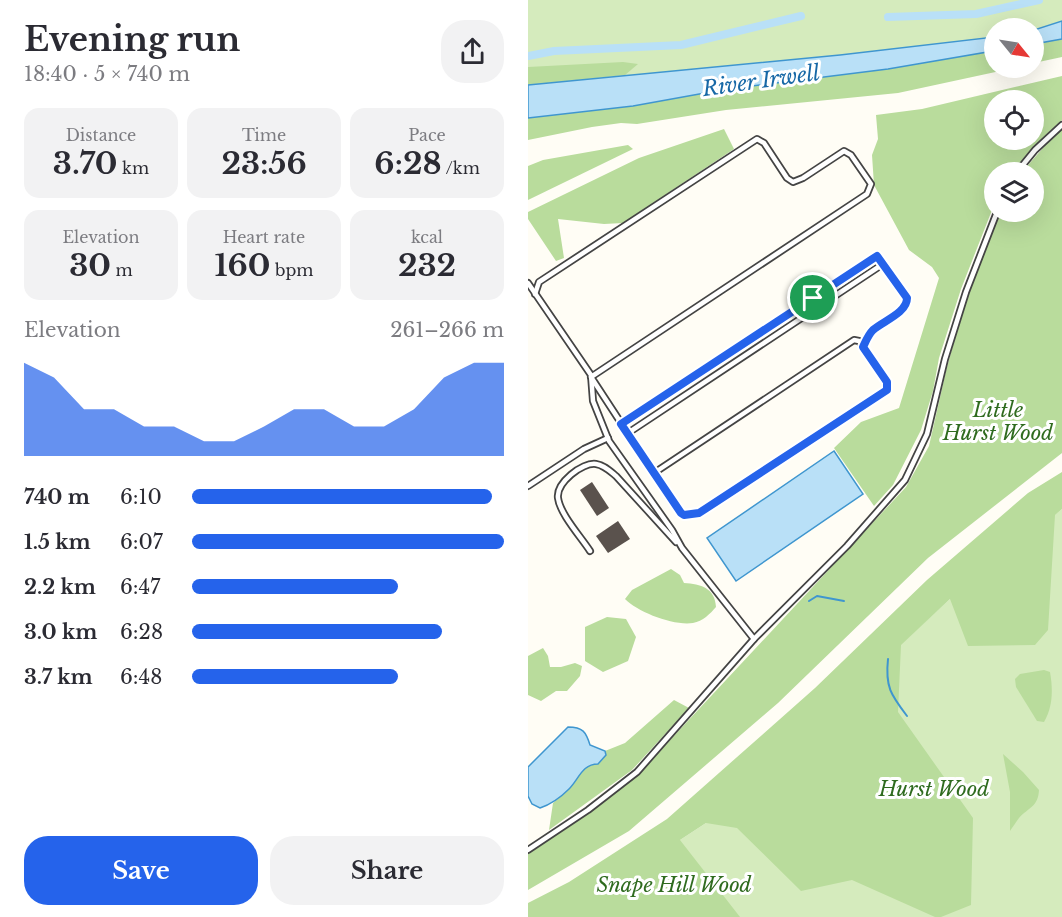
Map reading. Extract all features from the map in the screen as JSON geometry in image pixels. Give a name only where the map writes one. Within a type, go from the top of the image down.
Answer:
[{"type":"lane","points":[[1025,162],[1062,125]]},
{"type":"lane","points":[[535,294],[539,282],[754,140],[759,139],[764,143],[793,182],[844,151],[851,155],[864,174],[870,184],[867,194],[591,377]]},
{"type":"lane","points":[[528,850],[588,810],[637,772],[754,639],[847,546],[905,480],[927,434],[945,359],[962,303],[993,222]]},
{"type":"lane","points":[[621,424],[877,256],[907,298],[907,302],[901,310],[873,330],[863,347]]},
{"type":"lane","points":[[628,433],[883,264]]},
{"type":"lane","points":[[528,283],[621,424],[628,433],[654,473],[681,513],[684,515],[699,513],[887,390],[887,382],[857,339],[854,340],[654,473]]},
{"type":"lane","points":[[591,377],[593,401],[608,438],[682,548]]},
{"type":"lane","points":[[528,486],[584,449],[608,438]]},
{"type":"lane","points":[[590,551],[562,509],[557,495],[563,481],[588,465],[594,464],[606,467],[616,476],[682,548],[754,639]]},
{"type":"green space","points":[[528,0],[1062,0],[1062,21],[1044,27],[1044,18],[984,18],[984,38],[840,55],[528,85]]},
{"type":"green space","points":[[1062,39],[1062,57],[1044,61],[1044,42]]},
{"type":"green space","points":[[984,53],[984,74],[898,93],[726,110],[637,124],[621,123],[528,140],[528,118],[633,106],[727,89],[888,69]]},
{"type":"green space","points":[[623,62],[638,64],[625,75],[528,85],[528,67]]},
{"type":"green space","points":[[1062,76],[1062,120],[1044,137],[1044,90],[1003,90]]},
{"type":"green space","points":[[984,94],[984,150],[1030,150],[1020,162],[984,162],[984,222],[987,222],[961,289],[939,358],[933,391],[921,430],[893,485],[874,506],[834,448],[861,422],[899,408],[939,278],[932,267],[909,250],[874,185],[872,155],[878,139],[876,115],[922,109]]},
{"type":"green space","points":[[724,129],[734,149],[623,223],[604,224],[558,219],[564,258],[556,261],[528,219],[528,212],[639,158]]},
{"type":"green space","name":"Little Hurst Wood","points":[[1062,129],[1062,453],[928,558],[778,703],[629,831],[528,890],[528,853],[588,813],[643,769],[906,487],[929,446],[962,312],[996,222],[1044,222],[1044,162],[1031,162],[1041,150],[1044,150],[1044,147]]},
{"type":"green space","points":[[628,145],[633,149],[528,200],[528,166],[543,160]]},
{"type":"green space","name":"Snape Hill Wood","points":[[1062,472],[1062,509],[1055,515],[1048,630],[1035,645],[968,646],[950,599],[901,645],[898,712],[973,818],[971,905],[941,917],[935,917],[852,880],[801,891],[737,828],[706,823],[680,840],[740,917],[528,917],[528,903],[569,882],[667,819],[815,688],[927,580],[1028,493]]},
{"type":"green space","name":"Hurst Wood","points":[[1062,509],[1062,917],[636,917],[680,840],[706,823],[950,599]]},
{"type":"green space","points":[[671,569],[680,575],[684,583],[696,584],[710,591],[716,607],[709,615],[693,623],[676,622],[638,609],[625,599],[632,590]]},
{"type":"green space","points":[[607,617],[626,619],[636,637],[628,661],[603,672],[585,661],[585,627]]},
{"type":"green space","points":[[543,648],[548,656],[550,667],[575,663],[582,666],[580,676],[567,691],[556,691],[541,701],[528,695],[528,656]]},
{"type":"green space","points":[[1044,670],[1050,672],[1052,691],[1051,704],[1044,722],[1037,721],[1016,687],[1015,679],[1020,674]]},
{"type":"green space","points":[[674,700],[689,708],[632,770],[549,830],[553,803],[569,789],[583,770],[606,755],[605,751],[625,743]]},
{"type":"green space","points":[[1003,754],[1039,790],[1035,803],[1019,818],[1010,831],[1010,792]]},
{"type":"water","points":[[1062,21],[1062,39],[1044,42],[1044,27]]},
{"type":"water","name":"River Irwell","points":[[984,38],[984,53],[888,69],[727,89],[633,106],[528,118],[528,85],[840,55]]},
{"type":"water","points":[[834,451],[863,494],[736,581],[707,538]]},
{"type":"water","points":[[568,727],[583,731],[590,745],[605,751],[606,755],[598,764],[584,769],[559,798],[540,808],[532,804],[528,796],[528,767]]},
{"type":"building","points":[[592,482],[609,508],[597,516],[580,490]]},
{"type":"building","points":[[618,521],[630,539],[608,553],[596,536]]},
{"type":"waterway","points":[[888,17],[976,14],[1039,0]]},
{"type":"waterway","points":[[528,56],[554,51],[681,45],[801,16]]},
{"type":"waterway","points":[[809,601],[817,596],[844,601]]},
{"type":"waterway","points":[[888,659],[888,684],[907,716]]},
{"type":"route","points":[[877,256],[907,298],[901,310],[873,330],[863,347],[887,382],[887,390],[699,513],[684,515],[621,424],[813,298],[877,256]]}]
